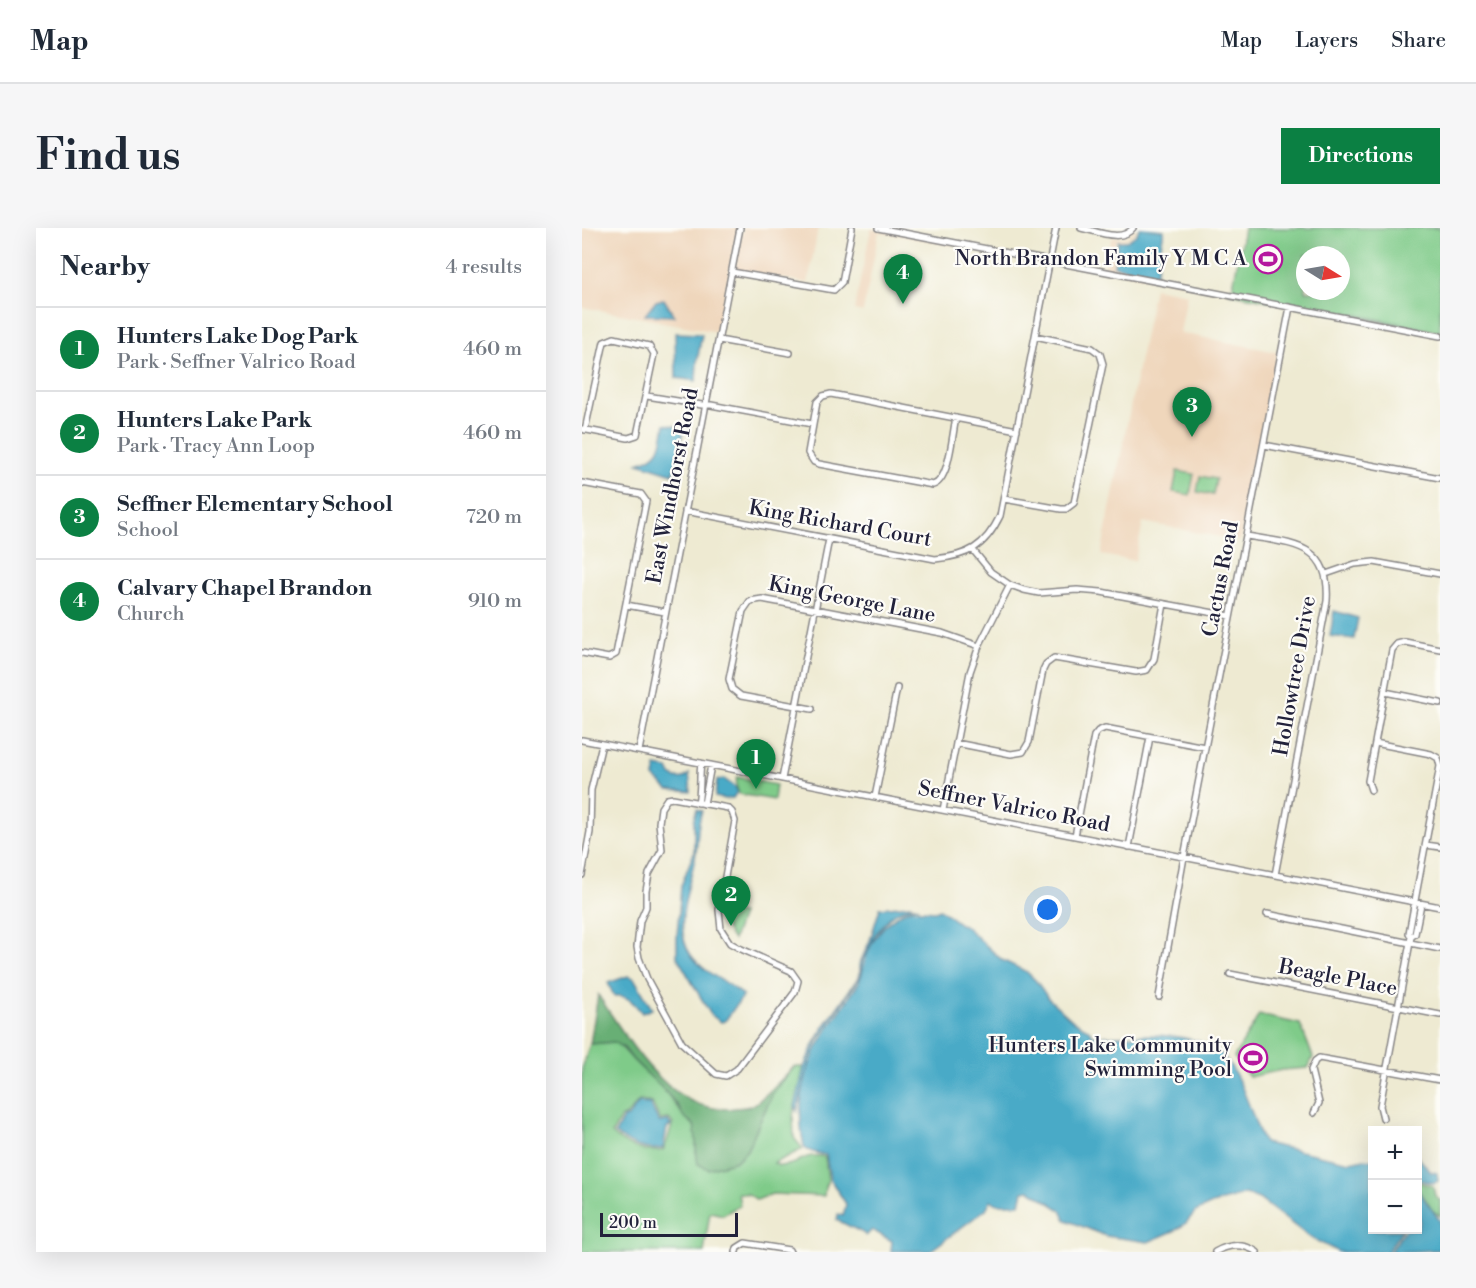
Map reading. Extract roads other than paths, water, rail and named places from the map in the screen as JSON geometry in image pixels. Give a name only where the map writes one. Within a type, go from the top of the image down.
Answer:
[{"type":"street","name":"East Windhorst Road","points":[[639,751],[740,228]]},
{"type":"street","points":[[732,272],[834,290],[842,282],[852,228]]},
{"type":"street","points":[[878,228],[1440,336]]},
{"type":"street","name":"King Richard Court","points":[[685,511],[935,559],[955,557],[973,550],[985,541],[994,529],[1004,499],[1056,228]]},
{"type":"street","points":[[1081,228],[1122,236],[1133,228]]},
{"type":"street","name":"Cactus Road","points":[[1159,997],[1290,307]]},
{"type":"street","points":[[1004,499],[1061,510],[1074,503],[1103,364],[1097,351],[1035,336]]},
{"type":"street","points":[[614,338],[646,345],[653,351],[639,432],[634,437],[628,438],[584,429],[603,345],[607,340],[614,338]]},
{"type":"street","points":[[719,340],[790,353]]},
{"type":"street","points":[[956,418],[945,474],[938,484],[933,485],[814,462],[807,448],[816,402],[823,396],[831,394],[956,418],[1017,430]]},
{"type":"street","points":[[647,396],[711,405],[812,424]]},
{"type":"street","points":[[1264,445],[1440,478]]},
{"type":"street","points":[[582,483],[640,494],[646,501],[616,654],[609,658],[582,653]]},
{"type":"street","name":"Hollowtree Drive","points":[[1247,536],[1303,548],[1317,558],[1326,574],[1328,587],[1275,875]]},
{"type":"street","points":[[782,778],[829,539]]},
{"type":"street","points":[[973,550],[991,572],[1010,585],[1039,593],[1077,590],[1101,592],[1230,616]]},
{"type":"street","points":[[1326,574],[1355,564],[1374,562],[1440,574]]},
{"type":"street","points":[[943,810],[970,672],[979,646],[1010,585]]},
{"type":"street","name":"King George Lane","points":[[812,709],[741,696],[732,689],[729,679],[740,622],[746,604],[756,598],[942,633],[979,646]]},
{"type":"street","points":[[956,743],[1011,754],[1023,752],[1029,742],[1043,670],[1046,664],[1054,658],[1136,672],[1147,670],[1154,659],[1164,604]]},
{"type":"street","points":[[626,605],[665,612]]},
{"type":"street","points":[[1371,790],[1368,781],[1392,650],[1397,644],[1405,642],[1440,649]]},
{"type":"street","points":[[875,797],[897,688]]},
{"type":"street","points":[[1384,692],[1440,703]]},
{"type":"street","points":[[1075,836],[1096,733],[1105,728],[1205,747]]},
{"type":"street","points":[[1129,847],[1150,737]]},
{"type":"street","name":"Seffner Valrico Road","points":[[582,740],[1440,908]]},
{"type":"street","points":[[1375,743],[1431,754],[1438,758],[1440,766],[1426,845],[1415,934],[1410,940],[1380,1106],[1383,1118]]},
{"type":"street","points":[[582,875],[590,832],[591,790],[602,744]]},
{"type":"street","points":[[701,763],[699,782],[701,803]]},
{"type":"street","points":[[701,803],[711,765]]},
{"type":"street","points":[[699,782],[708,783]]},
{"type":"street","points":[[673,798],[701,803],[728,808],[734,815],[735,821],[719,910],[721,929],[730,943],[791,971],[798,981],[795,992],[770,1026],[737,1069],[726,1076],[716,1074],[682,1043],[642,966],[637,947],[640,921],[646,908],[649,874],[662,850],[659,824],[663,803],[673,798]]},
{"type":"street","points":[[1426,845],[1440,847]]},
{"type":"street","points":[[1267,914],[1410,940],[1440,949]]},
{"type":"street","name":"Beagle Place","points":[[1230,974],[1440,1015]]},
{"type":"street","points":[[1314,1113],[1319,1103],[1311,1070],[1315,1061],[1324,1058],[1440,1080]]},
{"type":"street","points":[[736,1252],[737,1248],[745,1243],[790,1252]]},
{"type":"street","points":[[1215,1252],[1223,1247],[1241,1245],[1257,1252]]},
{"type":"water","points":[[1139,228],[1164,230],[1156,275],[1114,266],[1118,241],[1127,241],[1137,234]]},
{"type":"water","points":[[664,299],[674,316],[645,315],[656,301]]},
{"type":"water","points":[[675,333],[702,334],[696,381],[676,378]]},
{"type":"water","points":[[665,424],[684,428],[673,474],[638,463],[652,457],[659,449]]},
{"type":"water","points":[[1334,611],[1358,618],[1354,639],[1330,636]]},
{"type":"water","points":[[656,767],[668,769],[671,775],[678,778],[689,774],[691,792],[668,790],[654,777]]},
{"type":"water","points":[[724,779],[735,787],[737,792],[733,798],[715,797],[717,780]]},
{"type":"water","points":[[697,809],[702,811],[694,864],[684,904],[683,931],[685,944],[696,961],[743,996],[725,1021],[721,1022],[711,1015],[677,957],[681,886],[694,852],[694,818]]},
{"type":"water","points":[[909,905],[919,907],[910,907],[897,912],[875,935],[863,960],[860,977],[818,1040],[809,1061],[797,1111],[795,1106],[804,1067],[823,1028],[860,975],[860,963],[880,908]]},
{"type":"water","points":[[910,909],[935,911],[940,909],[964,925],[1002,960],[1027,972],[1048,998],[1073,1021],[1088,1029],[1093,1036],[1158,1035],[1207,1044],[1219,1052],[1230,1064],[1245,1094],[1264,1143],[1350,1162],[1368,1160],[1368,1234],[1399,1234],[1387,1252],[1339,1252],[1311,1238],[1259,1199],[1246,1194],[1212,1204],[1195,1212],[1176,1230],[1148,1242],[1106,1236],[1066,1220],[1061,1210],[1030,1190],[1023,1191],[1020,1204],[997,1204],[991,1200],[986,1209],[930,1251],[891,1251],[892,1241],[872,1230],[866,1236],[837,1220],[838,1214],[843,1216],[846,1204],[830,1179],[826,1155],[809,1151],[804,1145],[801,1111],[806,1075],[820,1042],[858,984],[873,942],[883,928],[902,912]]},
{"type":"water","points":[[628,976],[634,978],[652,1009],[642,1013],[627,998],[614,996],[608,983]]},
{"type":"water","points":[[639,1103],[650,1104],[659,1122],[668,1121],[671,1125],[667,1128],[663,1148],[650,1149],[638,1146],[615,1134],[623,1118],[628,1117]]},
{"type":"water","points":[[1422,1162],[1431,1172],[1437,1173],[1438,1181],[1434,1183],[1422,1181]]},
{"type":"water","points":[[1422,1196],[1440,1221],[1440,1250],[1390,1252],[1402,1234],[1422,1234]]},
{"type":"place","name":"North Brandon Family Y M C A","points":[[1268,259]]},
{"type":"place","name":"Calvary Chapel Brandon","points":[[903,304]]},
{"type":"place","name":"Seffner Elementary School","points":[[1192,437]]},
{"type":"place","name":"Hunters Lake Dog Park","points":[[756,789]]},
{"type":"place","name":"Hunters Lake Park","points":[[731,926]]},
{"type":"place","name":"Hunters Lake Community Swimming Pool","points":[[1253,1058]]}]
